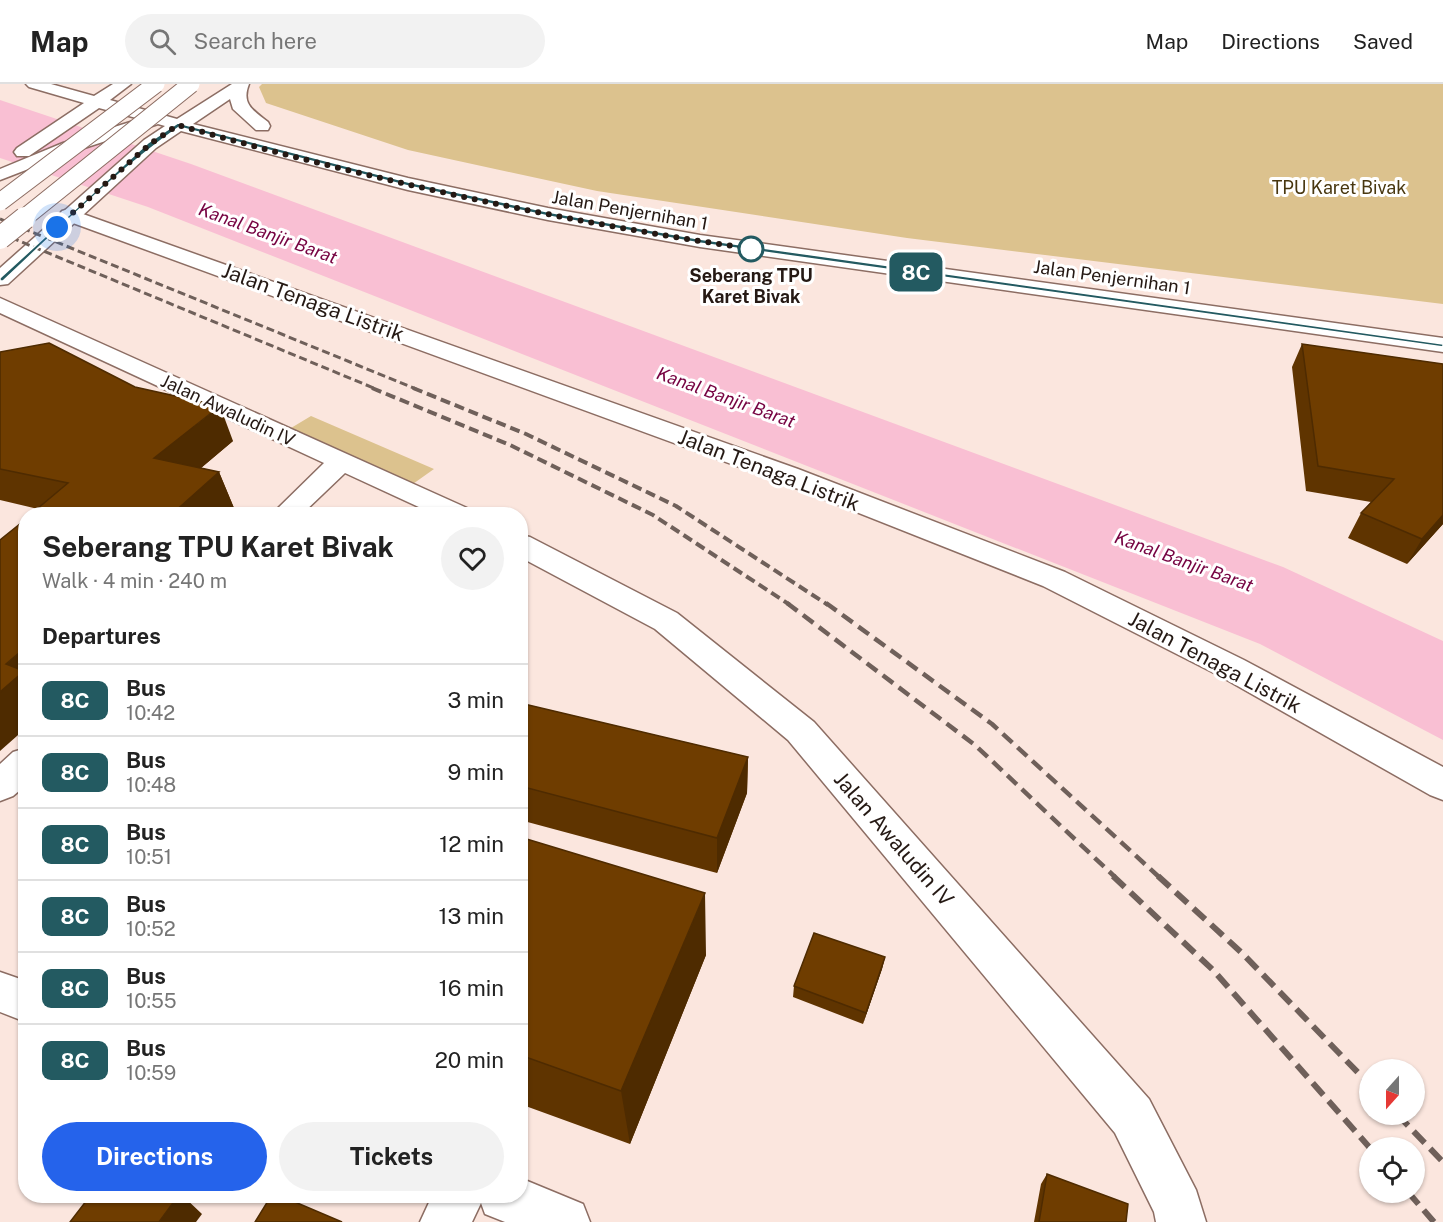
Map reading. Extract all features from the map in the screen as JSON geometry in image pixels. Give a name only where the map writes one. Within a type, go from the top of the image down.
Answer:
[{"type":"main road","points":[[34,84],[109,96],[198,85]]},
{"type":"main road","points":[[84,84],[109,96]]},
{"type":"main road","points":[[0,238],[198,85]]},
{"type":"main road","points":[[0,279],[150,144],[241,85]]},
{"type":"main road","points":[[241,85],[237,93],[239,106],[278,131]]},
{"type":"main road","points":[[0,202],[153,92]]},
{"type":"main road","name":"Jalan Penjernihan 1","points":[[153,92],[201,111],[428,172],[556,198],[710,224],[824,238],[808,257]]},
{"type":"main road","points":[[7,168],[76,115],[109,96]]},
{"type":"main road","name":"Jalan Penjernihan 1","points":[[109,96],[156,119],[178,125],[408,184],[548,214],[699,241],[808,257],[1443,345]]},
{"type":"main road","points":[[7,168],[156,119],[201,111]]},
{"type":"main road","name":"Jalan Tenaga Listrik","points":[[74,210],[788,475],[1054,579],[1232,668],[1443,785]]},
{"type":"main road","points":[[865,265],[873,244]]},
{"type":"main road","name":"Jalan Awaludin IV","points":[[0,304],[441,507]]},
{"type":"main road","points":[[293,507],[341,462]]},
{"type":"main road","name":"Jalan Awaludin IV","points":[[528,548],[666,621],[801,731],[1132,1116],[1178,1208],[1181,1222]]},
{"type":"main road","points":[[0,786],[18,769]]},
{"type":"main road","points":[[0,992],[18,999]]},
{"type":"main road","points":[[445,1222],[455,1203]]},
{"type":"main road","points":[[520,1203],[566,1222]]},
{"type":"green space","name":"TPU Karet Bivak","points":[[262,84],[1443,84],[1443,304],[907,238],[597,191],[408,150],[266,103],[259,87]]},
{"type":"green space","points":[[311,416],[434,469],[410,486],[286,431]]},
{"type":"water","name":"Kanal Banjir Barat","points":[[0,100],[191,164],[1283,567],[1443,641],[1443,740],[1260,644],[148,207],[0,158]]},
{"type":"building","points":[[49,343],[135,387],[220,406],[154,458],[219,472],[180,507],[39,507],[68,483],[0,469],[0,352]]},
{"type":"building","points":[[1302,344],[1443,364],[1443,515],[1422,539],[1361,513],[1394,479],[1318,466]]},
{"type":"building","points":[[18,525],[18,654],[6,664],[18,669],[18,676],[0,692],[0,540]]},
{"type":"building","points":[[528,705],[748,757],[717,838],[528,788]]},
{"type":"building","points":[[528,839],[705,893],[621,1091],[528,1058]]},
{"type":"building","points":[[814,933],[885,957],[866,1013],[794,986]]},
{"type":"building","points":[[1047,1174],[1128,1204],[1126,1222],[1039,1222]]},
{"type":"building","points":[[85,1203],[173,1203],[159,1222],[70,1222]]},
{"type":"building","points":[[267,1203],[297,1203],[342,1222],[255,1222]]},
{"type":"railway","points":[[0,219],[416,389]]},
{"type":"railway","points":[[0,233],[376,389]]},
{"type":"railway","points":[[372,388],[510,445],[653,515],[787,603]]},
{"type":"railway","points":[[413,388],[526,434],[676,506],[828,605]]},
{"type":"railway","points":[[787,603],[975,745],[1115,877]]},
{"type":"railway","points":[[826,603],[992,724],[1159,877]]},
{"type":"railway","points":[[1113,876],[1213,970],[1360,1137]]},
{"type":"railway","points":[[1158,876],[1242,953],[1359,1074]]},
{"type":"railway","points":[[1408,1125],[1443,1162]]},
{"type":"railway","points":[[1418,1203],[1434,1222]]},
{"type":"bus line","name":"8C","points":[[0,279],[150,144],[178,125],[408,184],[548,214],[699,241],[1443,344]]},
{"type":"place","name":"Seberang TPU Karet Bivak","points":[[751,249]]},
{"type":"route","points":[[57,227],[150,144],[178,125],[408,184],[548,214],[753,249],[751,249]]}]
